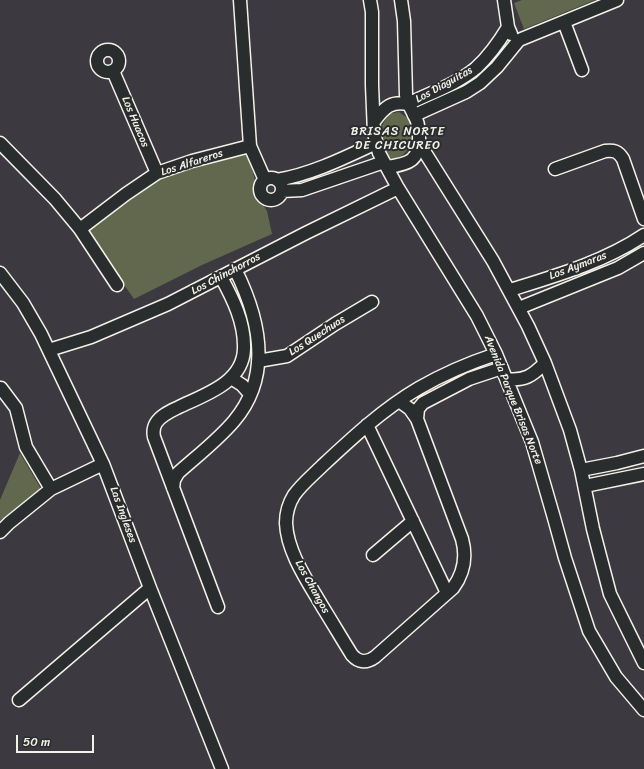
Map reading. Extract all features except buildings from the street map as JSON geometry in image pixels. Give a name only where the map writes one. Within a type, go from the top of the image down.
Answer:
[{"type":"street","points":[[240,0],[250,146],[275,184],[302,190],[385,165],[408,162],[419,151],[419,133],[415,115],[408,104],[405,76],[404,21],[401,0]]},
{"type":"street","name":"Avenida Parque Brisas Norte","points":[[370,0],[372,12],[372,85],[374,120],[376,143],[379,153],[398,188],[477,316],[496,354],[532,442],[565,558],[589,631],[616,677],[644,710]]},
{"type":"street","points":[[504,0],[508,27],[512,36],[519,40]]},
{"type":"street","name":"Los Diaguitas","points":[[415,115],[466,92],[480,83],[519,40],[617,0]]},
{"type":"street","points":[[564,22],[582,70]]},
{"type":"street","name":"Los Diaguitas","points":[[408,104],[457,80],[475,69],[487,57],[508,27]]},
{"type":"street","name":"Los Huacos","points":[[113,71],[158,173]]},
{"type":"street","points":[[374,120],[391,104],[408,104]]},
{"type":"street","points":[[0,143],[55,199],[80,229],[117,285]]},
{"type":"street","points":[[275,184],[350,156],[376,143]]},
{"type":"street","points":[[419,143],[510,290],[545,363],[570,430],[581,470],[593,529],[610,594],[644,663]]},
{"type":"street","name":"Los Alfareros","points":[[80,229],[126,194],[158,173],[192,161],[250,146]]},
{"type":"street","points":[[555,170],[605,151],[613,150],[619,153],[623,159],[643,214]]},
{"type":"street","name":"Los Chinchorros","points":[[49,350],[91,337],[140,317],[398,188]]},
{"type":"street","name":"Los Aymaras","points":[[510,290],[552,277],[592,262],[628,245],[644,235]]},
{"type":"street","name":"Los Aymaras","points":[[519,308],[618,268],[644,253]]},
{"type":"street","points":[[173,488],[176,477],[230,425],[246,404],[255,380],[258,361],[256,323],[246,295],[234,270]]},
{"type":"street","name":"Las Ingleses","points":[[0,273],[23,303],[49,350],[103,464],[150,588],[222,769]]},
{"type":"street","points":[[218,607],[154,438],[153,431],[157,422],[171,411],[203,396],[225,383],[236,373],[240,366],[244,351],[243,332],[235,304],[221,277]]},
{"type":"street","name":"Los Quechuas","points":[[258,361],[287,356],[335,324],[372,302]]},
{"type":"street","name":"Los Changos","points":[[400,401],[410,409],[417,419],[464,546],[465,560],[461,574],[453,588],[447,594],[372,660],[363,662],[352,655],[300,567],[290,542],[286,524],[286,516],[291,501],[300,487],[367,425],[400,401],[417,389],[449,372],[496,354]]},
{"type":"street","points":[[417,419],[418,409],[423,403],[470,379],[504,374],[516,380],[523,379],[545,363]]},
{"type":"street","points":[[231,378],[242,385],[250,394]]},
{"type":"street","points":[[0,388],[16,408],[26,447],[51,490]]},
{"type":"street","points":[[367,425],[447,594]]},
{"type":"street","points":[[581,470],[644,456]]},
{"type":"street","points":[[163,461],[169,466],[175,468],[180,469],[186,466]]},
{"type":"street","points":[[0,532],[9,523],[51,490],[103,464]]},
{"type":"street","points":[[584,486],[644,474]]},
{"type":"street","points":[[373,555],[412,521]]},
{"type":"street","points":[[19,700],[150,588]]},
{"type":"green space","points":[[522,0],[595,0],[524,29],[514,3]]},
{"type":"green space","points":[[399,112],[409,119],[413,144],[402,156],[393,159],[386,155],[381,127],[389,114]]},
{"type":"green space","points":[[248,150],[257,190],[261,202],[267,211],[272,234],[202,265],[134,299],[87,232],[161,178]]},
{"type":"green space","points":[[20,453],[41,489],[0,521],[0,500]]},
{"type":"district","name":"BRISAS NORTE DE CHICUREO","points":[[398,139]]}]
